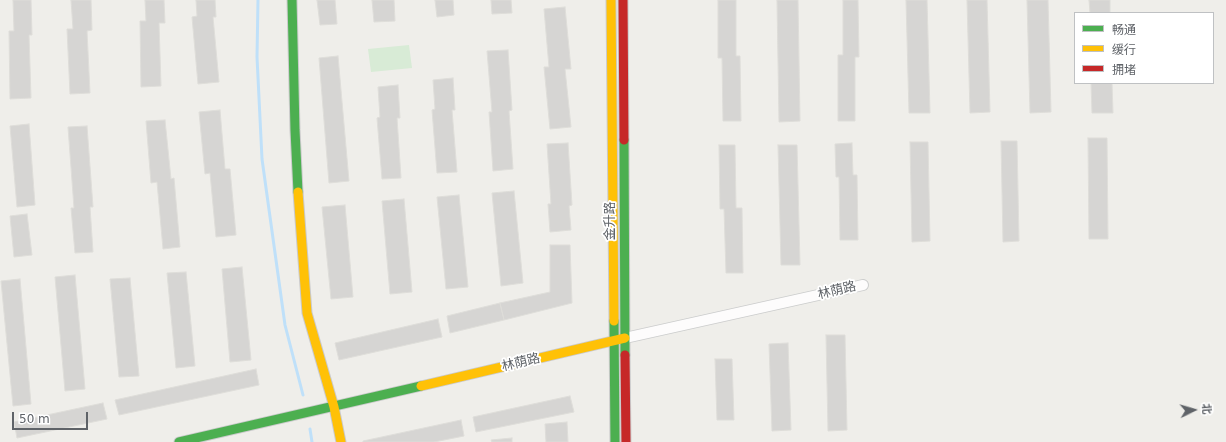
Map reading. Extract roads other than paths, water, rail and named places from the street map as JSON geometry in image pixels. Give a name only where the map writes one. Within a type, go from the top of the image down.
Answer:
[{"type":"street","points":[[292,0],[295,130],[307,313],[334,408],[341,442]]},
{"type":"street","name":"金升路","points":[[612,0],[615,442]]},
{"type":"street","name":"金升路","points":[[623,0],[626,442]]},
{"type":"street","name":"林荫路","points":[[178,442],[334,408],[625,338],[864,285]]},
{"type":"waterway","points":[[258,0],[257,57],[262,159],[285,325],[303,395]]},
{"type":"waterway","points":[[310,429],[312,442]]}]
